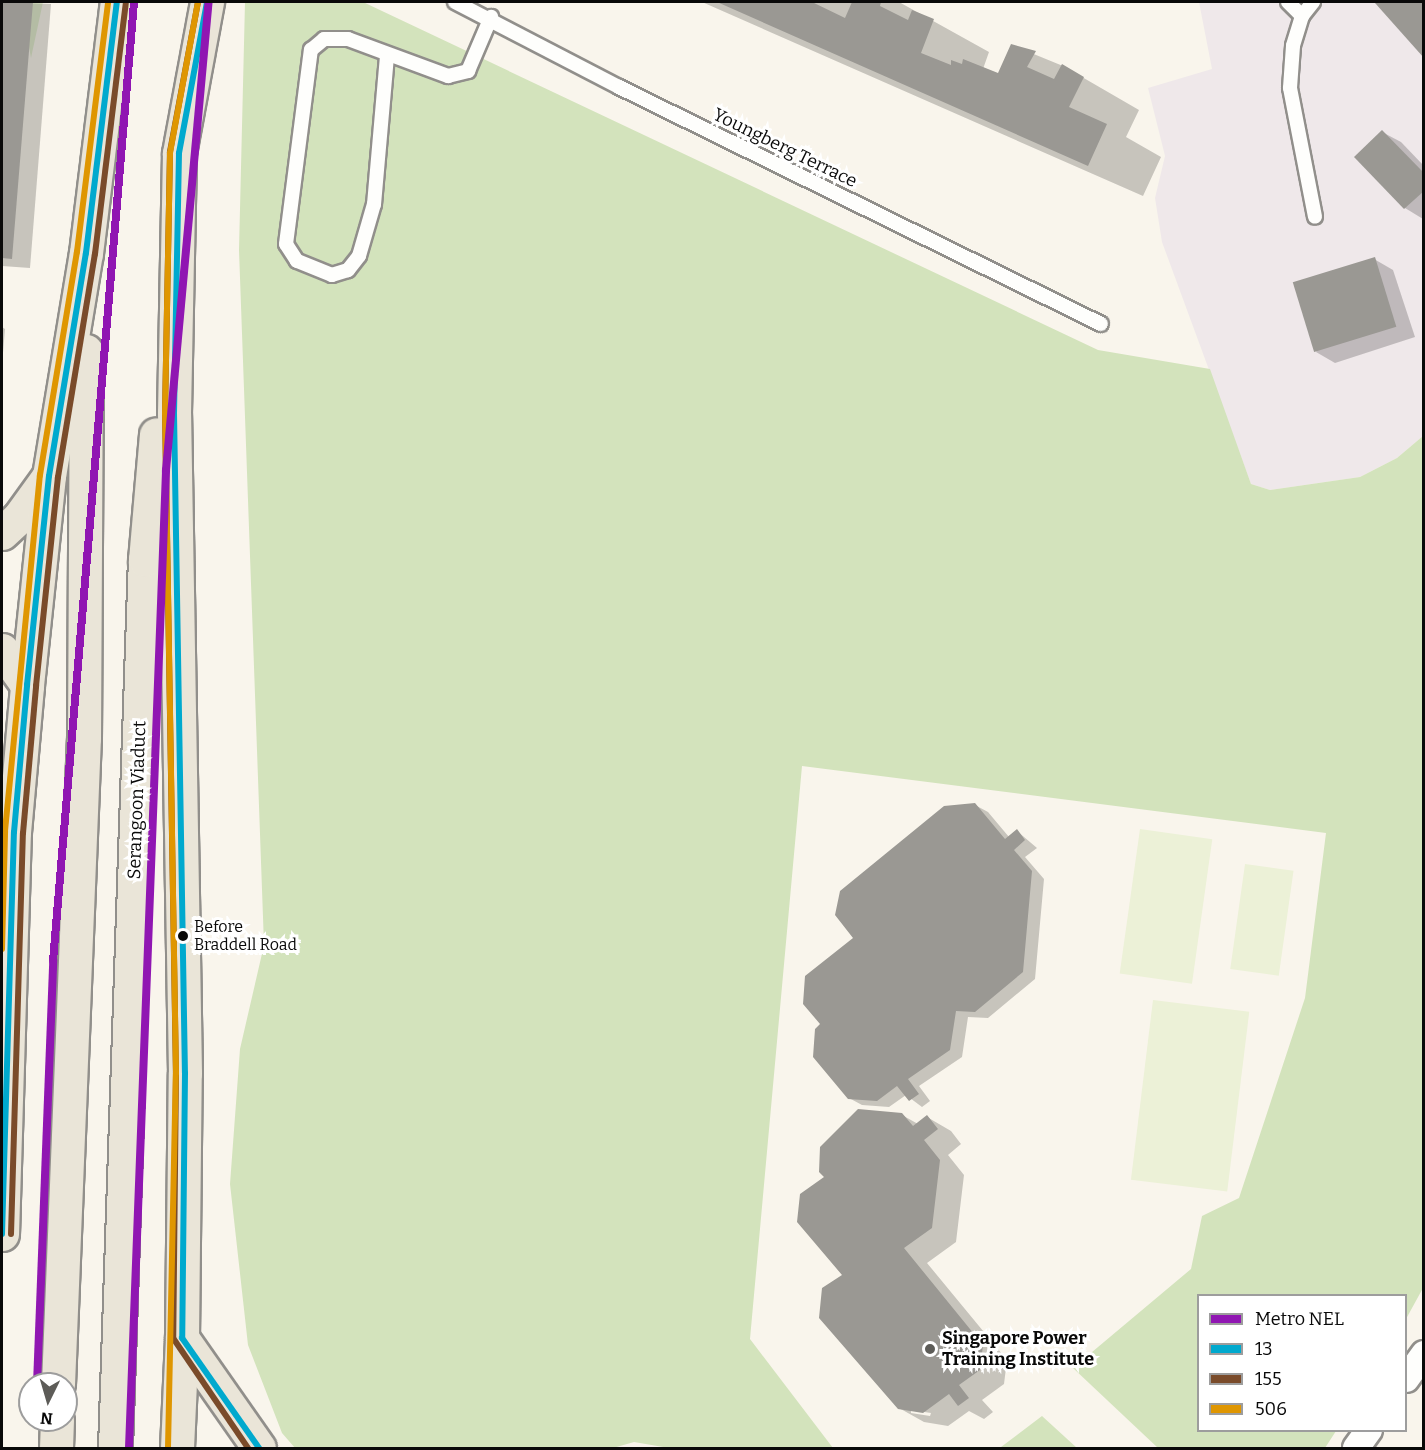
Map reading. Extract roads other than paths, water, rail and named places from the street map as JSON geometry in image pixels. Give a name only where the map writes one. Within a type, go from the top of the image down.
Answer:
[{"type":"main road","points":[[2,1234],[14,832],[27,685],[49,476],[86,253],[117,2]]},
{"type":"main road","points":[[177,1449],[182,1338],[184,1073],[174,413],[179,153],[207,2]]},
{"type":"main road","name":"Serangoon Viaduct","points":[[115,1449],[145,560],[179,153]]},
{"type":"main road","points":[[58,1372],[84,738],[86,253]]},
{"type":"main road","points":[[2,533],[20,516],[49,476]]},
{"type":"main road","points":[[2,650],[27,685]]},
{"type":"main road","points":[[182,1338],[259,1449]]},
{"type":"main road","points":[[56,1449],[57,1432]]},
{"type":"street","points":[[1407,1378],[1424,1354]]},
{"type":"street","points":[[1356,1449],[1368,1432]]},
{"type":"lane","name":"Youngberg Terrace","points":[[455,2],[491,18],[619,87],[1101,324]]},
{"type":"lane","points":[[1288,2],[1302,16]]},
{"type":"lane","points":[[1313,2],[1302,16],[1293,46],[1290,88],[1315,217]]},
{"type":"lane","points":[[387,56],[374,204],[359,256],[348,270],[332,275],[297,261],[286,244],[311,50],[324,39],[348,39],[387,56],[448,76],[468,71],[491,18]]},
{"type":"metro line","name":"NEL","points":[[37,1372],[53,961],[134,2]]},
{"type":"metro line","name":"NEL","points":[[129,1448],[166,470],[209,2]]},
{"type":"place","name":"Before Braddell Road","points":[[183,936]]},
{"type":"place","name":"Singapore Power Training Institute","points":[[930,1349]]}]
